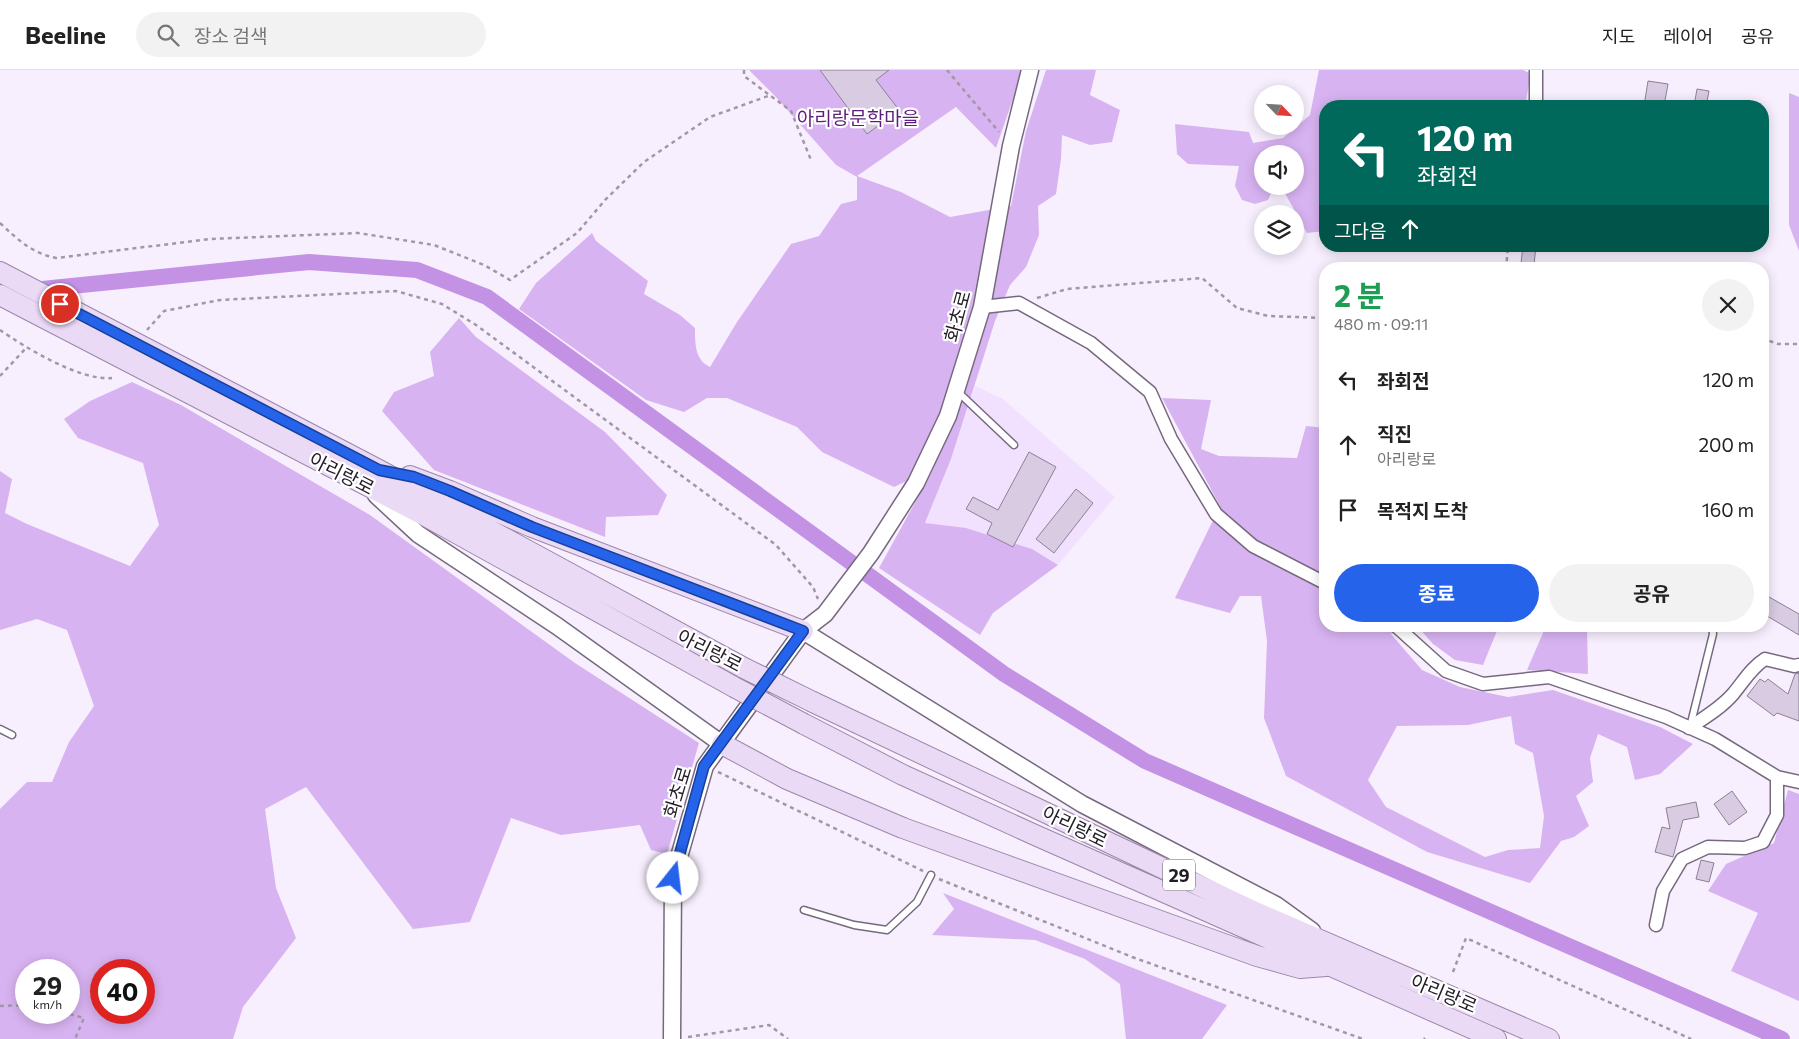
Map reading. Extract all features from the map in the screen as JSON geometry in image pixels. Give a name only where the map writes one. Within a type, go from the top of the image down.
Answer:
[{"type":"main road","name":"아리랑로","points":[[0,272],[379,470],[744,668],[1255,912],[1549,1039]]},
{"type":"main road","name":"아리랑로","points":[[0,295],[366,485],[804,724],[947,795],[1496,1039]]},
{"type":"main road","points":[[379,470],[414,477],[532,527],[803,631]]},
{"type":"main road","points":[[722,744],[787,779],[904,828],[1257,956],[1300,968],[1332,966]]},
{"type":"street","name":"화초로","points":[[672,1039],[673,878],[704,766],[722,744],[803,631],[830,607],[871,553],[916,483],[948,416],[982,307],[1011,146],[1030,70]]},
{"type":"street","points":[[1536,70],[1536,100]]},
{"type":"street","points":[[982,307],[1019,303],[1091,343],[1150,392],[1171,438],[1216,514],[1253,546],[1319,580]]},
{"type":"street","points":[[366,485],[418,534],[557,626],[722,744]]},
{"type":"street","points":[[803,631],[1082,804],[1276,905],[1333,946]]},
{"type":"street","points":[[1403,632],[1446,670],[1484,684],[1548,677],[1666,717],[1715,739],[1777,777],[1799,782]]},
{"type":"street","points":[[1689,728],[1711,714],[1733,694],[1752,667],[1765,658],[1794,666],[1799,665]]},
{"type":"street","points":[[1656,925],[1663,891],[1682,859],[1708,847],[1745,848],[1762,842],[1777,815],[1777,777]]},
{"type":"lane","points":[[956,390],[1014,446]]},
{"type":"lane","points":[[1689,728],[1713,632]]},
{"type":"lane","points":[[0,729],[12,735]]},
{"type":"lane","points":[[804,910],[854,925],[887,930],[917,902],[931,875]]},
{"type":"path","points":[[744,70],[744,76],[768,96],[791,111],[811,160]]},
{"type":"path","points":[[947,70],[1011,146]]},
{"type":"path","points":[[0,223],[21,243],[39,254],[56,258],[210,239],[358,233],[434,245],[484,265],[510,280],[577,233],[606,199],[644,162],[710,117],[768,96]]},
{"type":"path","points":[[1019,303],[1067,289],[1202,278],[1237,308],[1268,316],[1319,318]]},
{"type":"path","points":[[147,331],[164,311],[220,300],[396,291],[442,304],[476,326],[776,546],[830,607]]},
{"type":"path","points":[[0,330],[26,348],[91,377],[112,378]]},
{"type":"path","points":[[1769,341],[1778,344],[1799,344]]},
{"type":"path","points":[[0,376],[26,348]]},
{"type":"path","points":[[704,766],[931,875],[1132,957],[1363,1039]]},
{"type":"path","points":[[1453,972],[1466,938],[1691,1039]]},
{"type":"path","points":[[0,1006],[15,1005]]},
{"type":"path","points":[[75,1039],[84,1018],[80,1017]]},
{"type":"path","points":[[672,1039],[769,1026],[788,1039]]},
{"type":"shaded area","points":[[975,386],[1003,399],[1115,497],[1058,565],[1032,549],[925,524],[951,459]]},
{"type":"green space","name":"아리랑문학마을","points":[[749,70],[1023,70],[996,148],[956,107],[857,176],[901,192],[950,217],[1011,206],[1026,131],[1046,70],[1096,70],[1090,95],[1120,110],[1112,142],[1090,145],[1062,135],[1056,194],[1038,206],[1039,235],[1026,267],[1010,285],[995,321],[951,459],[925,523],[966,528],[1032,549],[1058,565],[993,613],[980,635],[879,568],[934,468],[894,487],[822,452],[797,427],[727,398],[707,398],[684,412],[646,400],[519,309],[536,283],[592,233],[596,241],[648,281],[644,294],[680,315],[695,328],[697,351],[701,360],[710,367],[737,322],[791,244],[819,236],[841,204],[857,200],[857,177],[836,165],[775,96]]},
{"type":"green space","points":[[1319,70],[1523,70],[1531,74],[1526,100],[1319,100],[1319,232],[1307,233],[1304,228],[1304,205],[1292,205],[1286,195],[1304,195],[1304,145],[1254,145],[1254,195],[1270,195],[1268,200],[1255,204],[1242,200],[1235,186],[1239,166],[1188,164],[1177,154],[1175,124],[1249,132],[1253,143],[1283,138],[1287,135],[1304,135],[1304,120],[1310,115]]},
{"type":"green space","points":[[1789,93],[1799,97],[1799,251],[1789,225]]},
{"type":"green space","points":[[459,318],[476,337],[605,432],[667,495],[658,515],[606,517],[605,537],[434,470],[382,411],[394,392],[434,376],[430,352]]},
{"type":"green space","points":[[132,382],[181,405],[370,515],[575,663],[699,743],[667,854],[651,850],[640,825],[561,835],[511,818],[470,922],[413,929],[306,787],[265,809],[276,888],[296,938],[243,1007],[233,1039],[0,1039],[0,809],[27,782],[52,782],[69,742],[94,706],[67,630],[37,619],[0,630],[0,471],[12,479],[5,513],[27,524],[130,566],[159,525],[143,463],[78,438],[64,419],[90,401]]},
{"type":"green space","points":[[1162,398],[1211,400],[1201,449],[1219,456],[1297,458],[1306,426],[1319,427],[1319,632],[1394,632],[1391,634],[1422,670],[1460,687],[1508,697],[1553,690],[1660,727],[1693,744],[1660,774],[1635,780],[1627,747],[1598,734],[1590,758],[1593,782],[1576,796],[1589,826],[1574,837],[1561,841],[1530,883],[1427,852],[1286,776],[1264,718],[1267,641],[1261,596],[1240,596],[1230,613],[1175,598],[1220,506]],"holes":[[[1511,716],[1515,744],[1533,753],[1544,816],[1540,848],[1508,850],[1485,857],[1386,807],[1368,780],[1397,726],[1468,725]]]},
{"type":"green space","points":[[1422,632],[1497,632],[1483,665],[1455,660],[1433,644]]},
{"type":"green space","points":[[1543,632],[1587,632],[1588,674],[1527,670]]},
{"type":"green space","points":[[1788,790],[1799,794],[1799,1001],[1731,971],[1758,913],[1708,891],[1726,864],[1774,843]]},
{"type":"green space","points":[[943,893],[1227,1005],[1202,1039],[1126,1039],[1120,984],[1085,959],[1035,940],[932,935],[954,909]]},
{"type":"building","points":[[820,70],[889,70],[876,80],[899,110],[867,134]]},
{"type":"building","points":[[1648,81],[1668,84],[1665,100],[1645,100]]},
{"type":"building","points":[[1697,89],[1709,91],[1707,100],[1695,100]]},
{"type":"building","points":[[1522,252],[1535,252],[1534,262],[1521,262]]},
{"type":"building","points":[[1029,452],[1056,467],[1013,547],[987,534],[992,523],[966,509],[973,497],[998,510]]},
{"type":"building","points":[[1076,489],[1093,503],[1054,553],[1036,539]]},
{"type":"building","points":[[1769,597],[1799,614],[1799,635],[1769,617]]},
{"type":"building","points":[[1799,673],[1799,721],[1777,713],[1774,716],[1747,696],[1760,679],[1765,682],[1768,679],[1788,694],[1795,674]]},
{"type":"building","points":[[1732,791],[1747,812],[1729,825],[1714,804]]},
{"type":"building","points":[[1696,802],[1699,817],[1683,820],[1673,857],[1655,852],[1662,827],[1670,829],[1666,808]]},
{"type":"building","points":[[1701,860],[1714,863],[1709,882],[1696,879]]},
{"type":"waterway","points":[[32,290],[309,262],[417,270],[487,297],[1004,674],[1145,761],[1782,1039]]},
{"type":"route","points":[[60,304],[379,470],[414,477],[532,527],[803,631],[722,744],[704,766],[673,878]]}]
